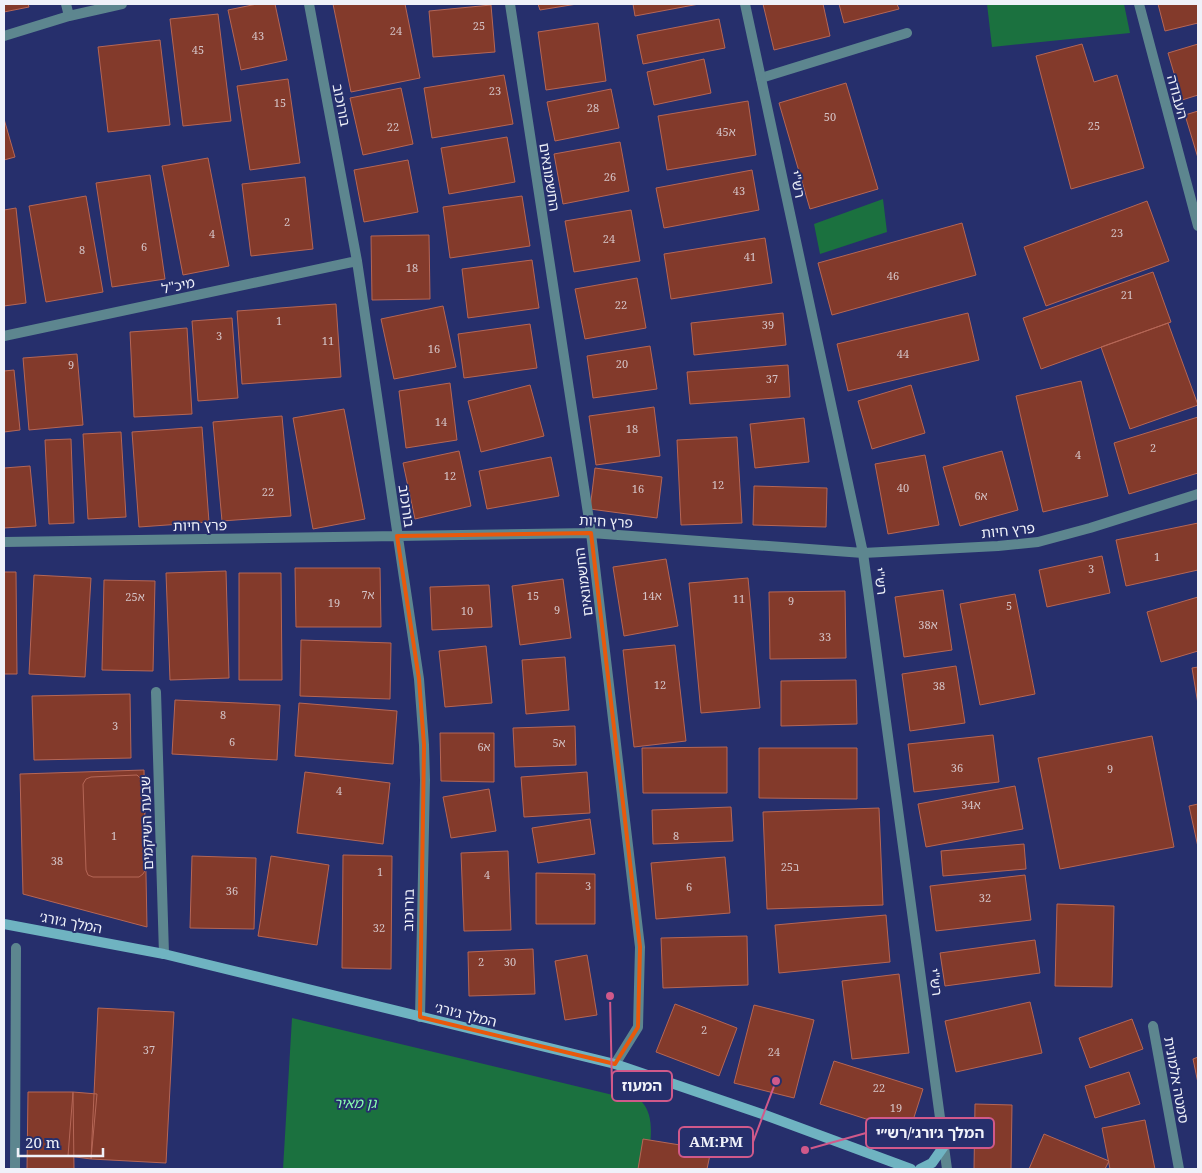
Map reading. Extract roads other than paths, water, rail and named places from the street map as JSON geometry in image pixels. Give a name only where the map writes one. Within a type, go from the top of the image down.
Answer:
[{"type":"street","points":[[66,4],[68,16]]},
{"type":"street","points":[[4,36],[68,16],[122,4]]},
{"type":"street","name":"בורוכוב","points":[[308,4],[357,261],[419,679],[424,745],[420,1017]]},
{"type":"street","name":"החשמונאים","points":[[510,4],[591,533],[640,947],[638,1028],[615,1064]]},
{"type":"street","name":"רש\"י","points":[[745,4],[863,553],[947,1169]]},
{"type":"street","name":"העבודה","points":[[1139,4],[1198,226]]},
{"type":"street","points":[[761,78],[907,33]]},
{"type":"street","name":"מיכ\"ל","points":[[4,336],[357,261]]},
{"type":"street","name":"פרץ חיות","points":[[4,542],[591,533],[863,553],[1038,542],[1090,528],[1198,494]]},
{"type":"street","name":"שבעת השיקמים","points":[[156,692],[164,954]]},
{"type":"street","name":"המלך ג׳ורג׳","points":[[4,924],[164,954],[615,1064],[765,1115],[911,1169]]},
{"type":"street","points":[[15,1169],[16,948]]},
{"type":"street","name":"סמטה אלמונית","points":[[1153,1026],[1178,1169]]},
{"type":"street","points":[[920,1169],[932,1163],[944,1146]]},
{"type":"place","name":"המעוז","points":[[610,996]]},
{"type":"place","name":"AM:PM","points":[[776,1081]]},
{"type":"place","name":"המלך ג׳ורג׳/רש״י","points":[[805,1150]]},
{"type":"park label","name":"גן מאיר","points":[[355,1102]]}]
